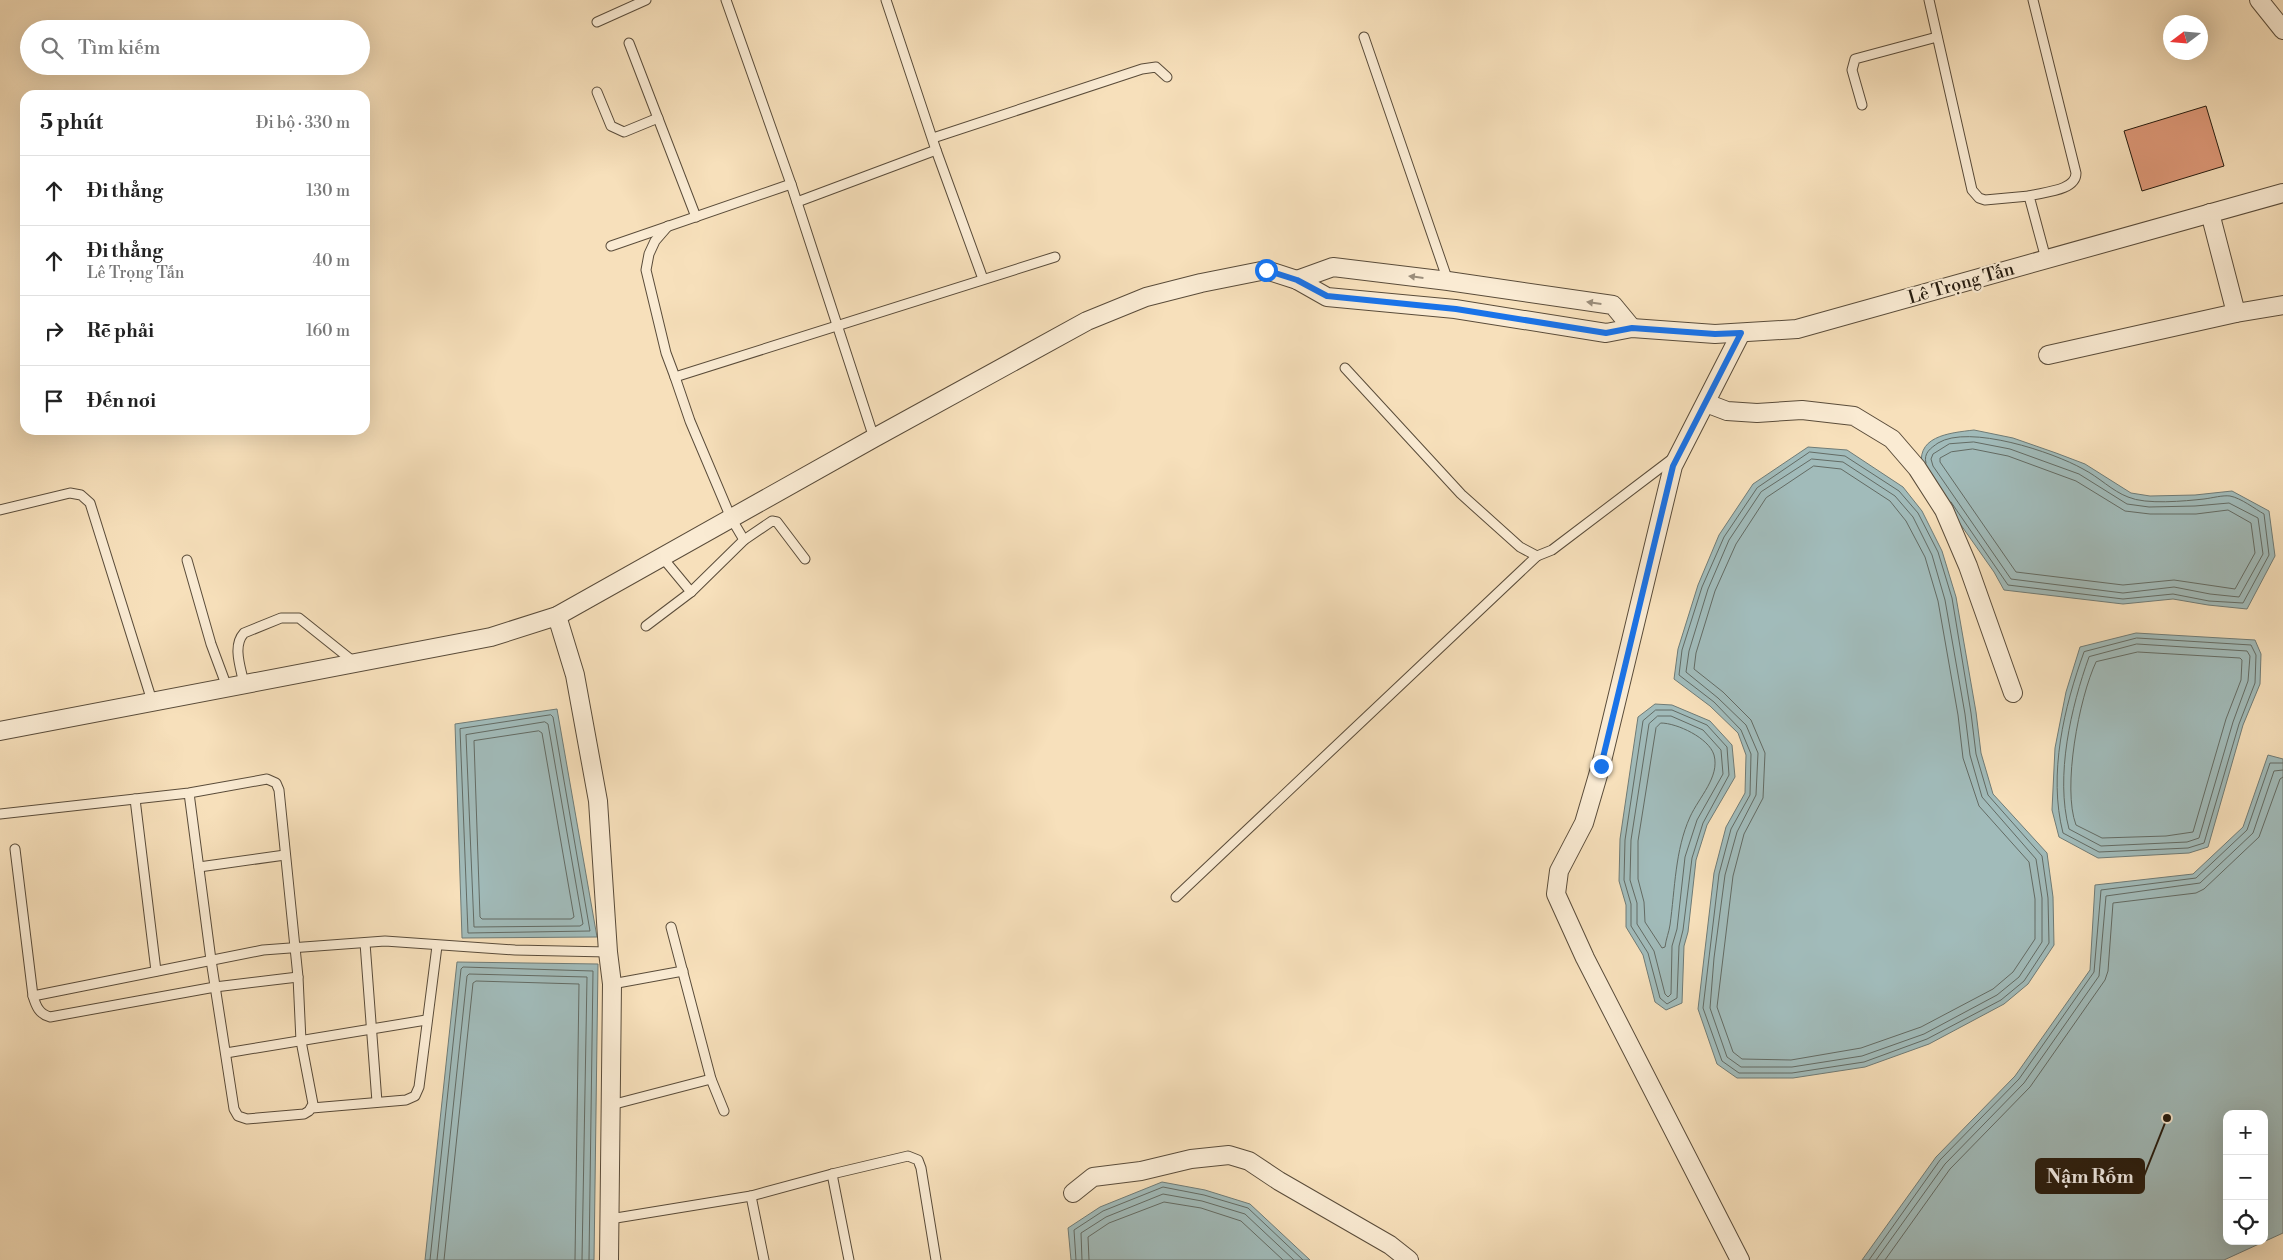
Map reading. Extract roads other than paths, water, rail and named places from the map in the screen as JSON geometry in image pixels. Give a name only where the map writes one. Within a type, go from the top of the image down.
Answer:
[{"type":"street","points":[[2259,0],[2283,30]]},
{"type":"street","name":"Lê Trọng Tấn","points":[[0,730],[491,637],[557,616],[1087,321],[1146,297],[1201,283],[1266,270],[1297,280],[1327,296],[1456,309],[1606,333],[1632,328],[1715,334],[1797,329],[2283,193]]},
{"type":"street","points":[[2210,213],[2236,313]]},
{"type":"street","points":[[1297,280],[1333,267],[1448,281],[1613,305],[1632,328]]},
{"type":"street","points":[[2048,355],[2236,313],[2283,305]]},
{"type":"street","points":[[1740,1260],[1584,958],[1556,894],[1559,871],[1584,823],[1598,775],[1673,466],[1741,333]]},
{"type":"street","points":[[1706,403],[1728,412],[1757,413],[1802,410],[1854,416],[1892,439],[1917,468],[1944,510],[1968,566],[2013,693]]},
{"type":"street","points":[[557,616],[575,675],[598,801],[608,952],[612,984],[609,1260]]},
{"type":"street","points":[[1073,1193],[1093,1177],[1141,1171],[1191,1159],[1229,1155],[1249,1162],[1390,1245],[1409,1260]]},
{"type":"lane","points":[[597,22],[646,0]]},
{"type":"lane","points":[[726,0],[791,184],[874,438]]},
{"type":"lane","points":[[886,0],[936,150],[983,280]]},
{"type":"lane","points":[[1929,0],[1972,190],[1979,198],[1985,200],[2029,196],[2069,186],[2074,180],[2076,173],[2034,0]]},
{"type":"lane","points":[[1364,36],[1448,281]]},
{"type":"lane","points":[[1862,105],[1852,70],[1855,59],[1937,37]]},
{"type":"lane","points":[[629,42],[696,217]]},
{"type":"lane","points":[[933,138],[1142,69],[1156,67],[1167,77]]},
{"type":"lane","points":[[597,92],[611,126],[624,132],[658,118]]},
{"type":"lane","points":[[797,202],[936,150]]},
{"type":"lane","points":[[611,246],[791,184]]},
{"type":"lane","points":[[2029,196],[2046,259]]},
{"type":"lane","points":[[668,226],[655,241],[649,254],[646,270],[666,353],[690,421],[731,518],[744,540]]},
{"type":"lane","points":[[676,377],[1056,257]]},
{"type":"lane","points":[[1344,368],[1461,494],[1520,547],[1538,556]]},
{"type":"lane","points":[[1176,897],[1538,556],[1552,550],[1679,454]]},
{"type":"lane","points":[[0,510],[70,493],[81,495],[90,502],[152,701]]},
{"type":"lane","points":[[646,626],[691,592],[744,540],[772,521],[777,522],[805,558]]},
{"type":"lane","points":[[662,557],[691,592]]},
{"type":"lane","points":[[187,560],[211,644],[235,685]]},
{"type":"lane","points":[[235,685],[240,636],[281,618],[290,617],[302,620],[355,663]]},
{"type":"lane","points":[[0,814],[189,793],[267,779],[273,780],[279,790],[298,977],[301,1042],[312,1098],[312,1108]]},
{"type":"lane","points":[[189,793],[211,960],[234,1108],[242,1118],[304,1114],[312,1108],[406,1100],[415,1096],[438,946]]},
{"type":"lane","points":[[135,799],[156,971]]},
{"type":"lane","points":[[15,849],[33,996],[38,1010],[50,1017],[215,987],[298,977]]},
{"type":"lane","points":[[199,867],[285,855]]},
{"type":"lane","points":[[671,927],[711,1079],[724,1111]]},
{"type":"lane","points":[[33,996],[263,950],[385,941],[438,946],[608,952]]},
{"type":"lane","points":[[365,943],[378,1102]]},
{"type":"lane","points":[[612,984],[683,970]]},
{"type":"lane","points":[[226,1053],[426,1020]]},
{"type":"lane","points":[[611,1105],[711,1079]]},
{"type":"lane","points":[[610,1219],[751,1196],[904,1156],[915,1158],[922,1168],[936,1260]]},
{"type":"lane","points":[[832,1174],[849,1260]]},
{"type":"lane","points":[[751,1196],[764,1260]]},
{"type":"water","points":[[1974,430],[2013,438],[2085,464],[2131,493],[2150,496],[2195,495],[2232,491],[2269,511],[2275,556],[2247,609],[2173,599],[2123,604],[2004,590],[1994,572],[1923,471],[1921,459],[1923,450],[1928,443],[1944,435]]},
{"type":"water","points":[[1808,447],[1847,450],[1903,487],[1922,511],[1942,551],[1956,597],[1976,712],[1981,753],[1993,794],[2047,853],[2053,897],[2054,945],[2028,984],[2004,1004],[1929,1044],[1865,1067],[1793,1078],[1737,1078],[1717,1064],[1698,1009],[1714,873],[1726,827],[1745,793],[1746,755],[1738,733],[1710,706],[1674,679],[1678,649],[1698,585],[1719,535],[1753,484]]},
{"type":"water","points":[[2136,633],[2255,640],[2261,654],[2260,684],[2243,725],[2208,847],[2189,853],[2098,858],[2059,837],[2052,810],[2055,748],[2066,692],[2080,647]]},
{"type":"water","points":[[1655,704],[1672,705],[1710,721],[1732,745],[1735,777],[1707,825],[1696,860],[1688,932],[1684,946],[1682,1003],[1666,1010],[1655,1002],[1643,955],[1626,927],[1626,905],[1619,881],[1620,839],[1638,717]]},
{"type":"water","points":[[557,709],[597,937],[462,938],[455,724]]},
{"type":"water","points":[[2268,755],[2283,759],[2283,1233],[2268,1240],[2268,1110],[2223,1110],[2223,1245],[2257,1245],[2224,1260],[1862,1260],[1936,1157],[2015,1076],[2090,970],[2095,885],[2193,874],[2243,827]]},
{"type":"water","points":[[457,962],[598,964],[594,1260],[425,1260]]},
{"type":"water","points":[[1162,1182],[1205,1190],[1250,1204],[1310,1260],[1071,1260],[1068,1228],[1100,1207]]},
{"type":"place","name":"Nậm Rốm","points":[[2167,1118]]}]
